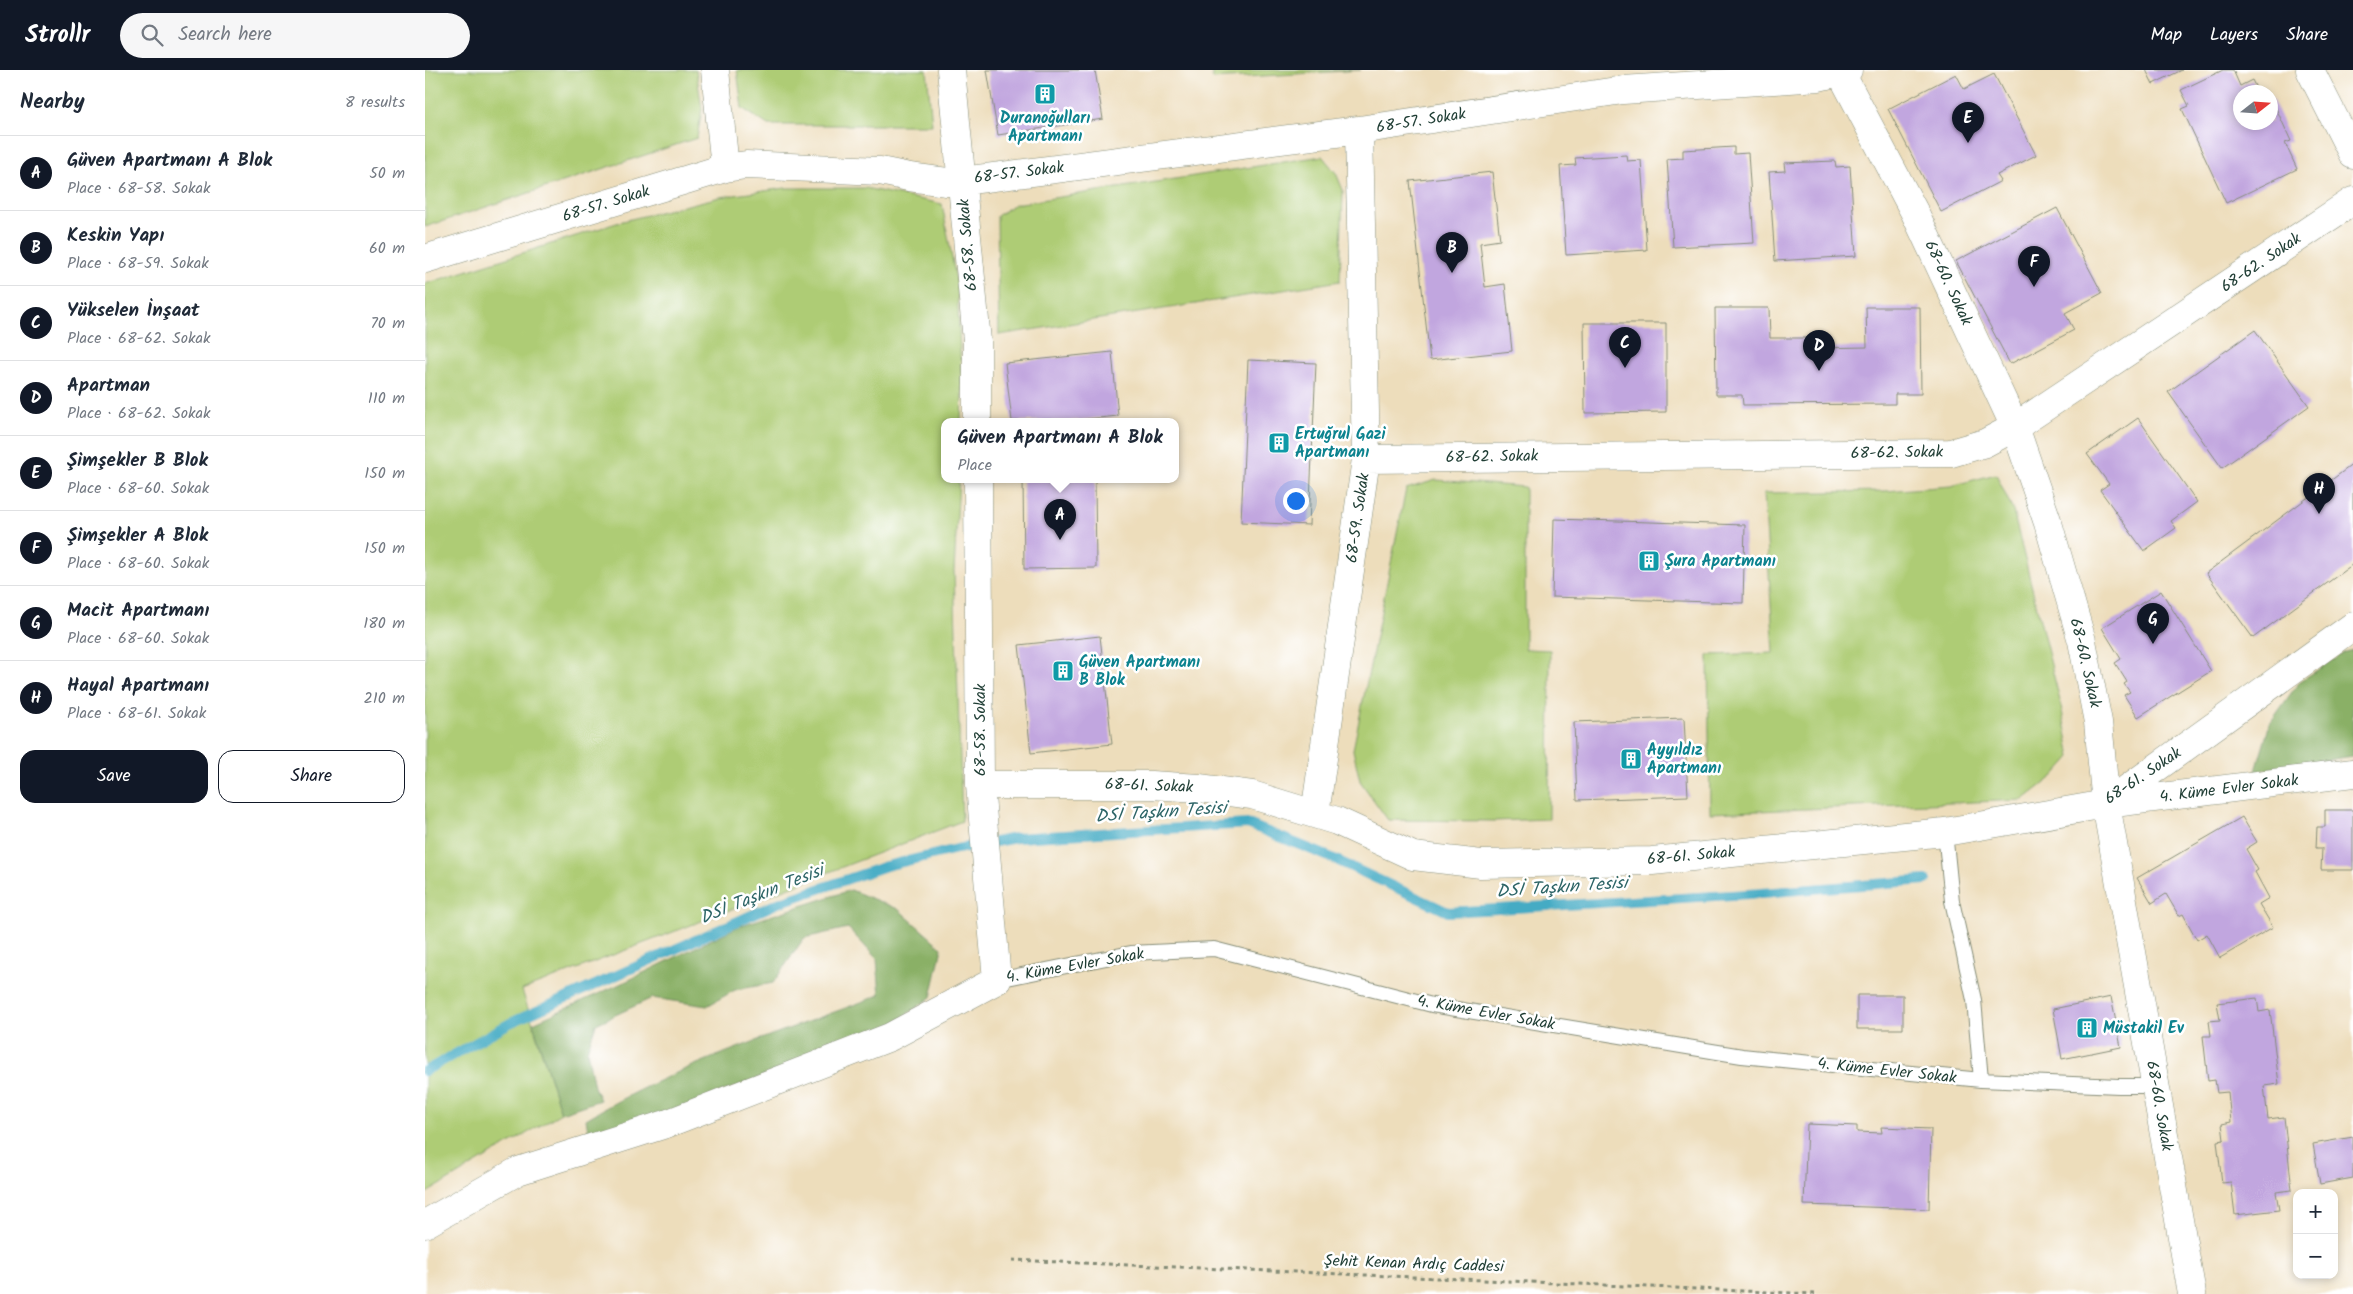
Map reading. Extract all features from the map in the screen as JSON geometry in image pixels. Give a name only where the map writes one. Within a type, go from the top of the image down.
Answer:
[{"type":"street","points":[[715,70],[725,168]]},
{"type":"street","name":"68-58. Sokak","points":[[951,70],[977,341],[977,418]]},
{"type":"street","name":"68-57. Sokak","points":[[425,258],[725,168],[771,164],[881,171],[919,178],[962,181],[1359,130],[1617,80],[1656,70]]},
{"type":"street","points":[[2310,70],[2353,155]]},
{"type":"street","name":"68-57. Sokak","points":[[1617,80],[1819,77],[1845,72]]},
{"type":"street","name":"68-60. Sokak","points":[[1845,72],[1915,213],[2015,427],[2048,523],[2082,641],[2098,722],[2106,804],[2192,1294]]},
{"type":"street","name":"68-59. Sokak","points":[[1315,814],[1366,458],[1359,130]]},
{"type":"street","name":"68-62. Sokak","points":[[1366,458],[1951,453],[1985,444],[2015,427],[2353,201]]},
{"type":"street","name":"68-58. Sokak","points":[[978,483],[980,785],[997,980]]},
{"type":"street","name":"68-61. Sokak","points":[[980,785],[1151,785],[1199,788],[1252,795],[1337,821],[1413,856],[1481,864],[1652,861],[1945,832],[2106,804],[2353,626]]},
{"type":"street","name":"4. Küme Evler Sokak","points":[[2106,804],[2353,773]]},
{"type":"street","points":[[425,1224],[518,1171],[666,1124],[890,1037],[997,980]]},
{"type":"lane","name":"4. Küme Evler Sokak","points":[[1945,832],[1952,902],[1974,1000],[1981,1080]]},
{"type":"lane","name":"4. Küme Evler Sokak","points":[[997,980],[1131,954],[1214,950],[1432,1005],[1742,1056],[1981,1080],[2155,1086]]},
{"type":"path","name":"Şehit Kenan Ardıç Caddesi","points":[[1012,1260],[1815,1294]]},
{"type":"green space","points":[[425,70],[696,70],[702,109],[697,138],[425,227]]},
{"type":"green space","points":[[737,70],[927,70],[932,125],[768,125],[742,108]]},
{"type":"green space","points":[[1211,70],[1361,70],[1213,79]]},
{"type":"green space","points":[[1322,156],[1336,173],[1343,190],[1340,281],[999,335],[997,216],[1015,204]]},
{"type":"green space","points":[[786,188],[865,188],[942,204],[957,285],[962,394],[961,418],[941,418],[941,483],[959,483],[954,571],[962,821],[522,990],[561,1113],[425,1194],[425,284],[623,221],[720,197]]},
{"type":"green space","points":[[1996,474],[2013,511],[2060,701],[2071,757],[2054,776],[2023,800],[1710,813],[1708,655],[1774,653],[1764,493],[1886,491],[1951,486]]},
{"type":"green space","points":[[1436,480],[1525,487],[1525,649],[1550,650],[1549,819],[1493,821],[1388,820],[1360,781],[1353,750],[1406,489]]},
{"type":"green space","points":[[2353,650],[2353,756],[2256,771],[2270,723],[2299,682],[2345,652]]},
{"type":"green space","points":[[851,890],[898,909],[942,948],[931,997],[892,1025],[590,1144],[586,1119],[621,1099],[730,1051],[880,995],[877,959],[848,928],[804,938],[773,983],[735,990],[707,1006],[652,998],[596,1024],[587,1051],[594,1087],[600,1100],[561,1113],[533,1023],[629,980],[739,926]]},
{"type":"building","name":"Duranoğulları Apartmanı","points":[[987,70],[1095,70],[1103,119],[998,135]]},
{"type":"building","points":[[2146,70],[2182,70],[2153,84]]},
{"type":"building","points":[[2223,70],[2233,70],[2240,85],[2233,85],[2233,130],[2278,130],[2278,112],[2291,141],[2285,143],[2297,169],[2226,203],[2182,109],[2189,106],[2181,90]]},
{"type":"building","points":[[1956,74],[1964,89],[1994,74],[2036,155],[1997,175],[2001,181],[1941,212],[1888,109]]},
{"type":"building","points":[[2252,80],[2254,85],[2242,85]]},
{"type":"building","points":[[1734,147],[1734,154],[1748,153],[1754,243],[1673,247],[1667,159],[1683,158],[1683,150]]},
{"type":"building","points":[[1626,155],[1627,161],[1641,160],[1647,250],[1566,255],[1560,166],[1576,165],[1575,158]]},
{"type":"building","points":[[1835,161],[1836,167],[1850,166],[1856,256],[1775,261],[1769,172],[1785,171],[1784,163]]},
{"type":"building","points":[[1492,172],[1500,240],[1480,243],[1485,287],[1505,284],[1512,351],[1430,360],[1410,181]]},
{"type":"building","points":[[2057,208],[2102,293],[2065,313],[2074,330],[2010,364],[1956,261]]},
{"type":"building","points":[[1866,307],[1920,307],[1921,394],[1895,394],[1895,404],[1743,405],[1742,395],[1716,395],[1715,308],[1769,308],[1770,338],[1817,338],[1817,348],[1867,347]]},
{"type":"building","points":[[1584,323],[1666,323],[1666,412],[1585,413]]},
{"type":"building","points":[[2255,330],[2309,406],[2222,468],[2168,392]]},
{"type":"building","points":[[1112,352],[1118,416],[1098,418],[1012,418],[1005,363]]},
{"type":"building","name":"Ertuğrul Gazi Apartmanı","points":[[1248,360],[1316,363],[1309,525],[1241,522]]},
{"type":"building","points":[[2138,418],[2197,502],[2171,521],[2176,528],[2144,551],[2100,490],[2109,484],[2087,454]]},
{"type":"building","points":[[2353,464],[2353,564],[2253,638],[2206,573]]},
{"type":"building","points":[[1023,483],[1095,483],[1096,568],[1024,569]]},
{"type":"building","name":"Şura Apartmanı","points":[[1554,519],[1745,525],[1743,603],[1552,597]]},
{"type":"building","points":[[2161,591],[2211,671],[2138,717],[2124,695],[2130,692],[2124,684],[2127,682],[2115,663],[2121,659],[2102,628]]},
{"type":"building","name":"Güven Apartmanı B Blok","points":[[1100,636],[1112,744],[1031,753],[1019,645]]},
{"type":"building","name":"Ayyıldız Apartmanı","points":[[1684,718],[1688,796],[1577,800],[1574,722]]},
{"type":"building","points":[[2325,810],[2353,810],[2353,870],[2321,870],[2322,848],[2316,848],[2317,827],[2325,827]]},
{"type":"building","points":[[2242,817],[2257,842],[2246,849],[2258,870],[2255,872],[2269,898],[2259,904],[2273,927],[2220,958],[2207,934],[2197,940],[2183,914],[2179,916],[2166,894],[2152,903],[2137,878]]},
{"type":"building","points":[[1857,995],[1903,995],[1903,1029],[1857,1029]]},
{"type":"building","name":"Müstakil Ev","points":[[2111,997],[2121,1047],[2062,1059],[2053,1009]]},
{"type":"building","points":[[2257,998],[2259,1012],[2270,1010],[2279,1084],[2264,1086],[2268,1119],[2284,1117],[2292,1190],[2276,1192],[2279,1210],[2235,1215],[2231,1182],[2222,1183],[2217,1141],[2224,1140],[2222,1124],[2231,1122],[2228,1092],[2217,1093],[2215,1080],[2208,1081],[2203,1036],[2211,1036],[2209,1021],[2220,1020],[2217,1003]]},
{"type":"building","points":[[1807,1124],[1857,1126],[1857,1132],[1882,1133],[1881,1127],[1931,1129],[1929,1209],[1804,1205]]},
{"type":"building","points":[[2353,1137],[2353,1178],[2320,1184],[2313,1144]]},
{"type":"waterway","name":"DSİ Taşkın Tesisi","points":[[425,1071],[510,1023],[778,903],[886,866],[957,849],[1016,838],[1248,824],[1332,858],[1448,912],[1749,894],[1926,880]]},
{"type":"place","name":"Duranoğulları Apartmanı","points":[[1045,94]]},
{"type":"place","name":"Şimşekler B Blok","points":[[1968,143]]},
{"type":"place","name":"Keskin Yapı","points":[[1452,273]]},
{"type":"place","name":"Şimşekler A Blok","points":[[2034,287]]},
{"type":"place","name":"Yükselen İnşaat","points":[[1625,368]]},
{"type":"place","name":"Apartman","points":[[1819,371]]},
{"type":"place","name":"Ertuğrul Gazi Apartmanı","points":[[1279,443]]},
{"type":"place","name":"Hayal Apartmanı","points":[[2319,514]]},
{"type":"place","name":"Güven Apartmanı A Blok","points":[[1060,540]]},
{"type":"place","name":"Şura Apartmanı","points":[[1649,561]]},
{"type":"place","name":"Macit Apartmanı","points":[[2153,644]]},
{"type":"place","name":"Güven Apartmanı B Blok","points":[[1063,671]]},
{"type":"place","name":"Ayyıldız Apartmanı","points":[[1631,759]]},
{"type":"place","name":"Müstakil Ev","points":[[2087,1028]]}]
